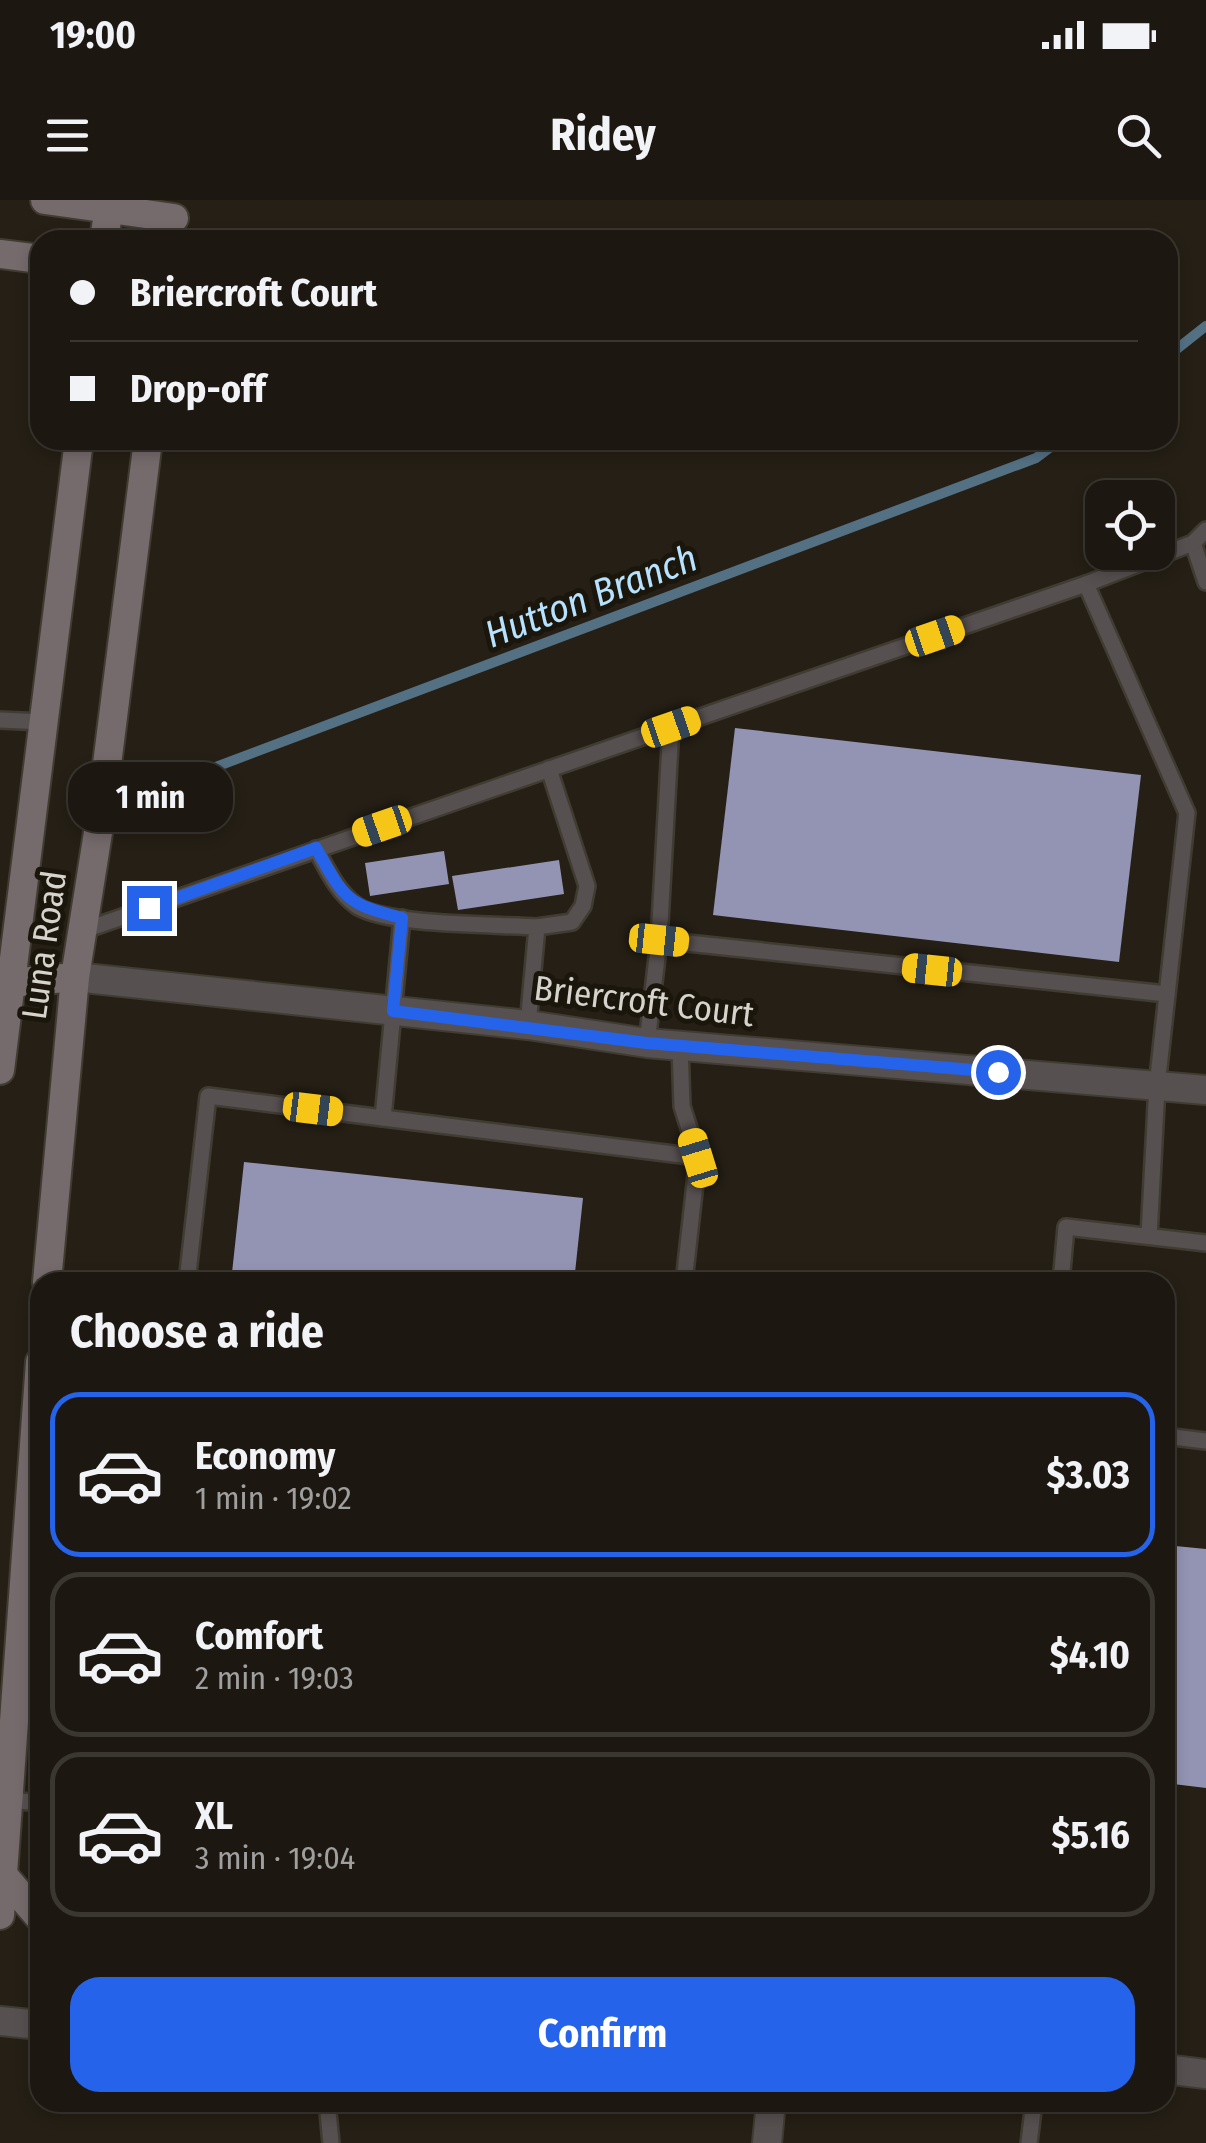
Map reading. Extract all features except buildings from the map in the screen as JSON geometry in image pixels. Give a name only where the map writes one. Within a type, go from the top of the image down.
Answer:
[{"type":"main road","points":[[46,200],[109,204],[173,219]]},
{"type":"main road","points":[[105,230],[109,204]]},
{"type":"main road","points":[[0,254],[30,258]]},
{"type":"main road","name":"Luna Road","points":[[0,1070],[5,986],[44,722],[78,450]]},
{"type":"main road","name":"Luna Road","points":[[48,1272],[75,977],[100,820],[147,450]]},
{"type":"main road","points":[[5,986],[75,977]]},
{"type":"main road","points":[[0,1915],[30,1508]]},
{"type":"main road","points":[[3,1875],[30,1906]]},
{"type":"street","name":"Briercroft Court","points":[[75,977],[528,1025],[647,1043],[1206,1090]]},
{"type":"street","points":[[0,2021],[30,2024]]},
{"type":"street","points":[[1175,2070],[1206,2074]]},
{"type":"street","points":[[767,2143],[770,2112]]},
{"type":"lane","points":[[82,931],[1086,584],[1192,544],[1206,530]]},
{"type":"lane","points":[[1192,544],[1206,582]]},
{"type":"lane","points":[[1086,584],[1187,813],[1157,1086],[1149,1236]]},
{"type":"lane","points":[[0,720],[44,722]]},
{"type":"lane","points":[[647,1043],[659,940],[671,727]]},
{"type":"lane","points":[[316,848],[340,890],[360,908],[402,918],[538,927],[572,922],[583,906],[587,886],[549,769]]},
{"type":"lane","points":[[384,1118],[402,918]]},
{"type":"lane","points":[[528,1025],[538,927]]},
{"type":"lane","points":[[659,940],[1167,994]]},
{"type":"lane","points":[[680,1046],[682,1106],[698,1158],[685,1272]]},
{"type":"lane","points":[[188,1272],[208,1096],[698,1158]]},
{"type":"lane","points":[[1062,1272],[1066,1227],[1206,1242]]},
{"type":"lane","points":[[1175,1437],[1206,1441]]},
{"type":"lane","points":[[10,1800],[30,1802]]},
{"type":"lane","points":[[328,2112],[331,2143]]},
{"type":"lane","points":[[1028,2143],[1033,2112]]},
{"type":"waterway","name":"Hutton Branch","points":[[1178,348],[1206,326]]},
{"type":"waterway","name":"Hutton Branch","points":[[139,800],[189,777],[1036,458],[1047,450]]},
{"type":"route","points":[[149,908],[316,848],[340,890],[360,908],[402,918],[393,1011],[647,1043],[998,1072]]}]
